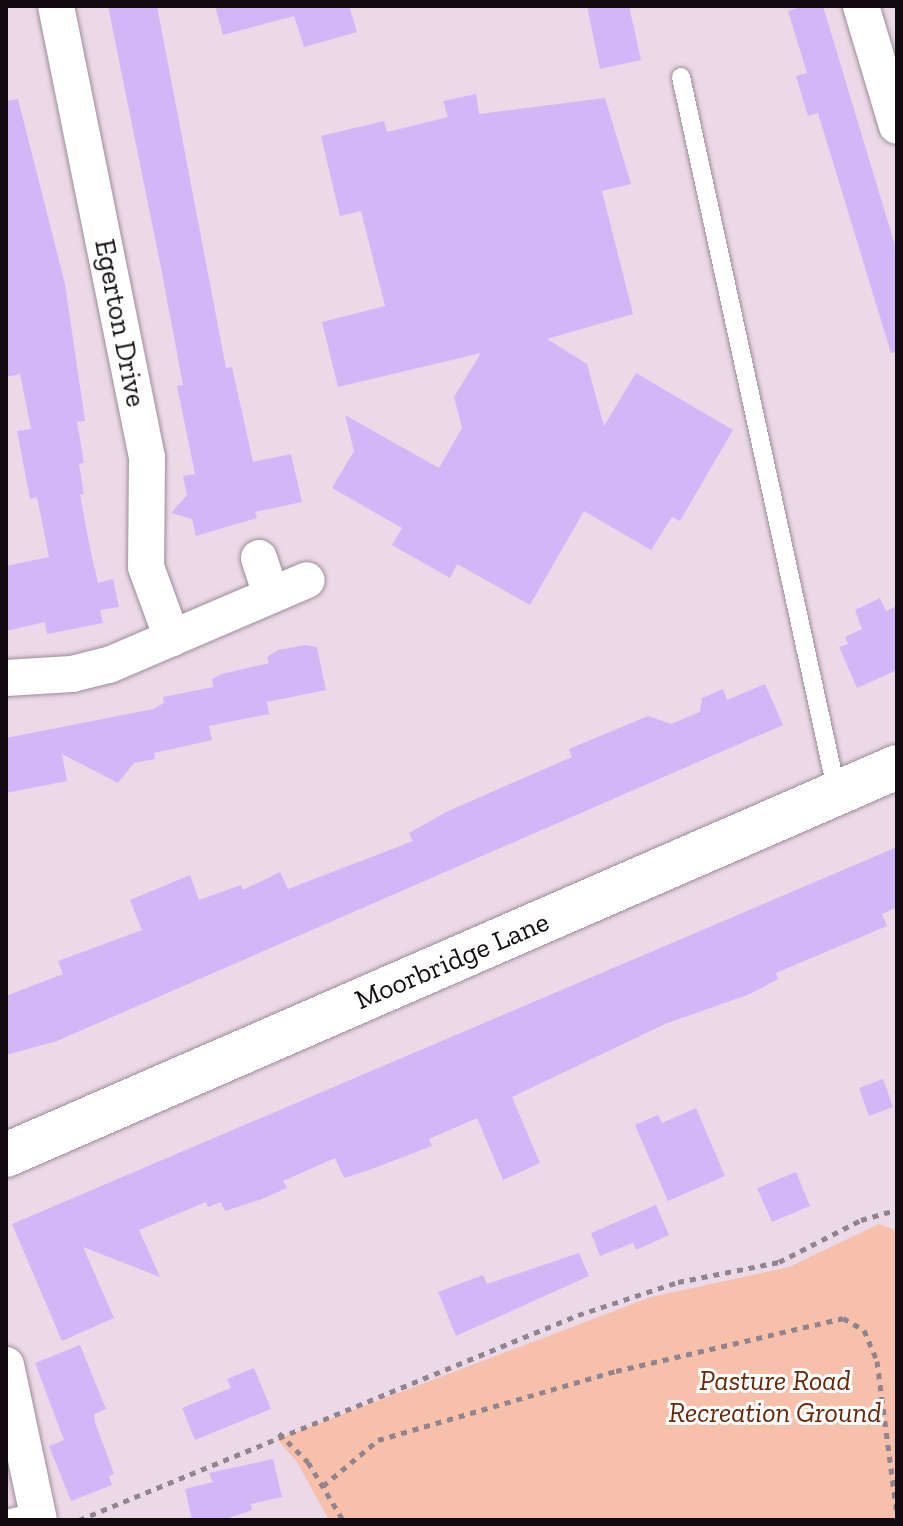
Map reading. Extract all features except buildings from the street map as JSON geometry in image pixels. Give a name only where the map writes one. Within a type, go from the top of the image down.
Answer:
[{"type":"street","name":"Egerton Drive","points":[[56,6],[147,458],[146,567],[172,638]]},
{"type":"street","points":[[861,6],[897,126]]},
{"type":"street","points":[[259,558],[271,595]]},
{"type":"street","points":[[6,678],[72,674],[172,638],[307,580]]},
{"type":"street","name":"Moorbridge Lane","points":[[6,1155],[897,767]]},
{"type":"street","points":[[6,1365],[27,1517]]},
{"type":"lane","points":[[681,77],[837,793]]},
{"type":"path","points":[[79,1520],[279,1433],[578,1315],[678,1282],[779,1262],[861,1220],[893,1211]]},
{"type":"path","points":[[323,1486],[378,1440],[616,1371],[843,1318],[864,1330],[877,1361],[897,1514]]},
{"type":"path","points":[[279,1433],[323,1486],[343,1520]]},
{"type":"green space","name":"Pasture Road Recreation Ground","points":[[879,1224],[897,1231],[897,1520],[329,1520],[297,1462],[277,1439],[651,1297],[789,1267]]}]
